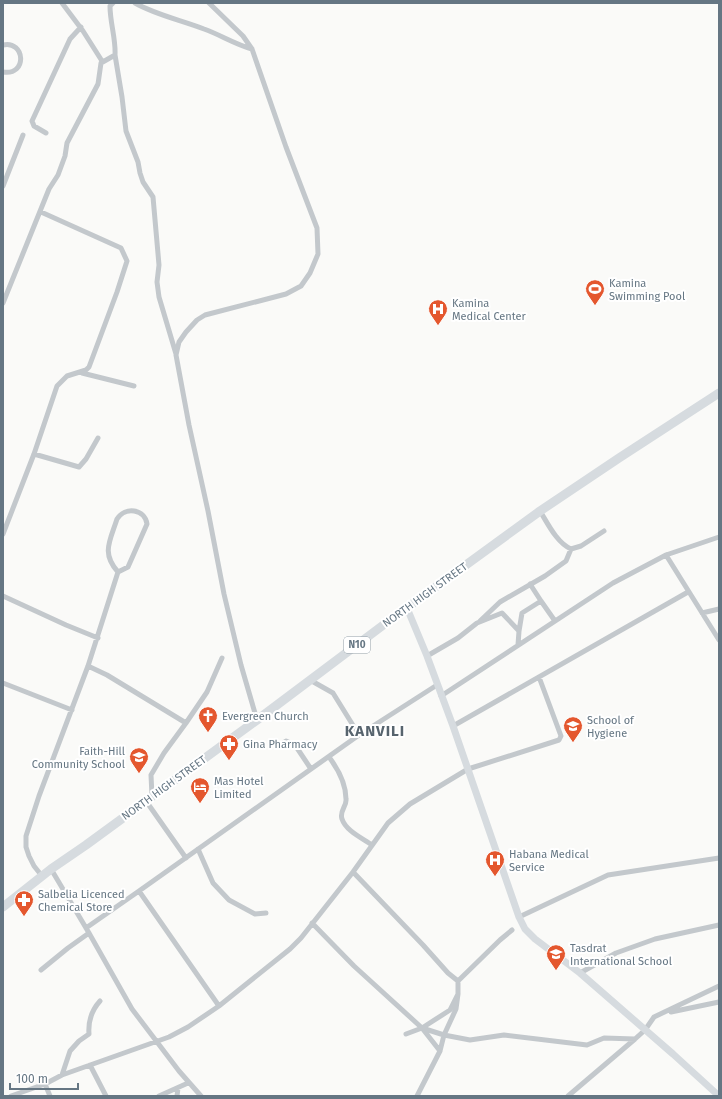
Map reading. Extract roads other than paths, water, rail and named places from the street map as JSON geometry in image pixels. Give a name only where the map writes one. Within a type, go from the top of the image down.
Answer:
[{"type":"highway","name":"NORTH HIGH STREET","points":[[3,907],[51,869],[86,846],[149,798],[540,511],[719,393]]},
{"type":"main road","points":[[407,608],[427,656],[453,726],[519,917],[525,929],[535,939],[580,973],[719,1096]]},
{"type":"street","points":[[3,303],[49,189],[58,175],[65,156],[67,143],[98,84],[102,61],[81,27],[62,3]]},
{"type":"street","points":[[134,3],[149,10],[205,29],[230,42],[252,49]]},
{"type":"street","points":[[176,355],[179,342],[197,320],[205,315],[286,294],[296,289],[310,273],[318,254],[317,228],[286,147],[252,49],[243,36],[209,3]]},
{"type":"street","points":[[111,4],[111,23],[115,43],[115,55],[126,132],[138,162],[143,182],[153,197],[154,202],[159,265],[157,282],[159,297],[176,355],[224,594],[241,666],[257,720]]},
{"type":"street","points":[[46,134],[34,126],[32,121],[70,39],[81,27]]},
{"type":"street","points":[[3,45],[12,45],[20,53],[21,58],[20,64],[13,72],[3,72]]},
{"type":"street","points":[[102,61],[115,55]]},
{"type":"street","points":[[3,186],[23,135]]},
{"type":"street","points":[[3,534],[34,454],[57,386],[67,376],[86,370],[89,367],[127,261],[121,248],[40,212]]},
{"type":"street","points":[[81,372],[134,386]]},
{"type":"street","points":[[34,454],[79,468],[86,460],[98,438]]},
{"type":"street","points":[[540,511],[555,535],[567,548],[572,549],[581,546],[604,531]]},
{"type":"street","points":[[42,876],[34,866],[29,856],[26,847],[26,836],[39,796],[98,638],[118,572],[128,567],[147,524],[146,518],[139,512],[124,512],[117,519],[108,550],[108,557],[112,566],[118,572]]},
{"type":"street","points":[[441,696],[613,583],[666,555],[719,536]]},
{"type":"street","points":[[427,656],[458,638],[477,624],[500,602],[545,576],[566,561],[572,549]]},
{"type":"street","points":[[666,555],[719,640]]},
{"type":"street","points":[[530,584],[555,621]]},
{"type":"street","points":[[453,726],[688,592]]},
{"type":"street","points":[[3,596],[98,638]]},
{"type":"street","points":[[518,645],[522,613],[541,601]]},
{"type":"street","points":[[702,613],[719,609]]},
{"type":"street","points":[[477,624],[502,613],[519,631]]},
{"type":"street","points":[[186,858],[149,798],[151,775],[164,753],[207,692],[222,658]]},
{"type":"street","points":[[88,666],[107,675],[186,723]]},
{"type":"street","points":[[11,1096],[45,1084],[62,1075],[169,1037],[188,1027],[219,1006],[290,949],[301,938],[353,872],[388,823],[410,804],[468,769],[559,740],[560,736],[540,677]]},
{"type":"street","points":[[310,680],[333,693],[359,735]]},
{"type":"street","points":[[3,683],[72,710]]},
{"type":"street","points":[[41,970],[88,930],[139,891],[359,735],[437,685]]},
{"type":"street","points":[[278,746],[286,741],[294,745],[311,769]]},
{"type":"street","points":[[329,757],[341,774],[347,800],[341,812],[342,819],[346,827],[372,845]]},
{"type":"street","points":[[198,849],[212,883],[229,900],[255,914],[266,913]]},
{"type":"street","points":[[519,917],[608,875],[719,858]]},
{"type":"street","points":[[51,869],[88,930],[132,1009],[155,1042],[188,1083],[201,1096]]},
{"type":"street","points":[[353,872],[423,945],[448,974],[458,981]]},
{"type":"street","points":[[139,891],[219,1006]]},
{"type":"street","points":[[312,923],[354,966],[422,1028],[440,1051]]},
{"type":"street","points":[[580,973],[616,953],[655,939],[719,925]]},
{"type":"street","points":[[417,1096],[440,1051],[444,1035],[456,1009],[458,981],[512,930]]},
{"type":"street","points":[[568,1096],[645,1030],[654,1017],[719,986]]},
{"type":"street","points":[[406,1034],[422,1028],[450,1010],[458,994]]},
{"type":"street","points":[[62,1075],[70,1051],[79,1041],[89,1034],[88,1026],[92,1013],[100,1001]]},
{"type":"street","points":[[664,1013],[719,1002]]},
{"type":"street","points":[[422,1028],[444,1035],[470,1040],[504,1035],[587,1045],[604,1038],[635,1039]]},
{"type":"street","points":[[90,1065],[106,1096]]},
{"type":"street","points":[[159,1096],[188,1083]]},
{"type":"street","points":[[45,1084],[50,1096]]},
{"type":"street","points":[[177,1096],[178,1088]]},
{"type":"place","name":"Kamina Swimming Pool","points":[[595,306]]},
{"type":"place","name":"Kamina Medical Center","points":[[438,326]]},
{"type":"place","name":"Evergreen Church","points":[[208,733]]},
{"type":"place","name":"School of Hygiene","points":[[573,743]]},
{"type":"place","name":"Gina Pharmacy","points":[[229,761]]},
{"type":"place","name":"Faith-Hill Community School","points":[[139,774]]},
{"type":"place","name":"Mas Hotel Limited","points":[[200,804]]},
{"type":"place","name":"Habana Medical Service","points":[[495,877]]},
{"type":"place","name":"Salbelia Licenced Chemical Store","points":[[24,917]]},
{"type":"place","name":"Tasdrat International School","points":[[556,971]]},
{"type":"district","name":"KANVILI","points":[[375,731]]}]
